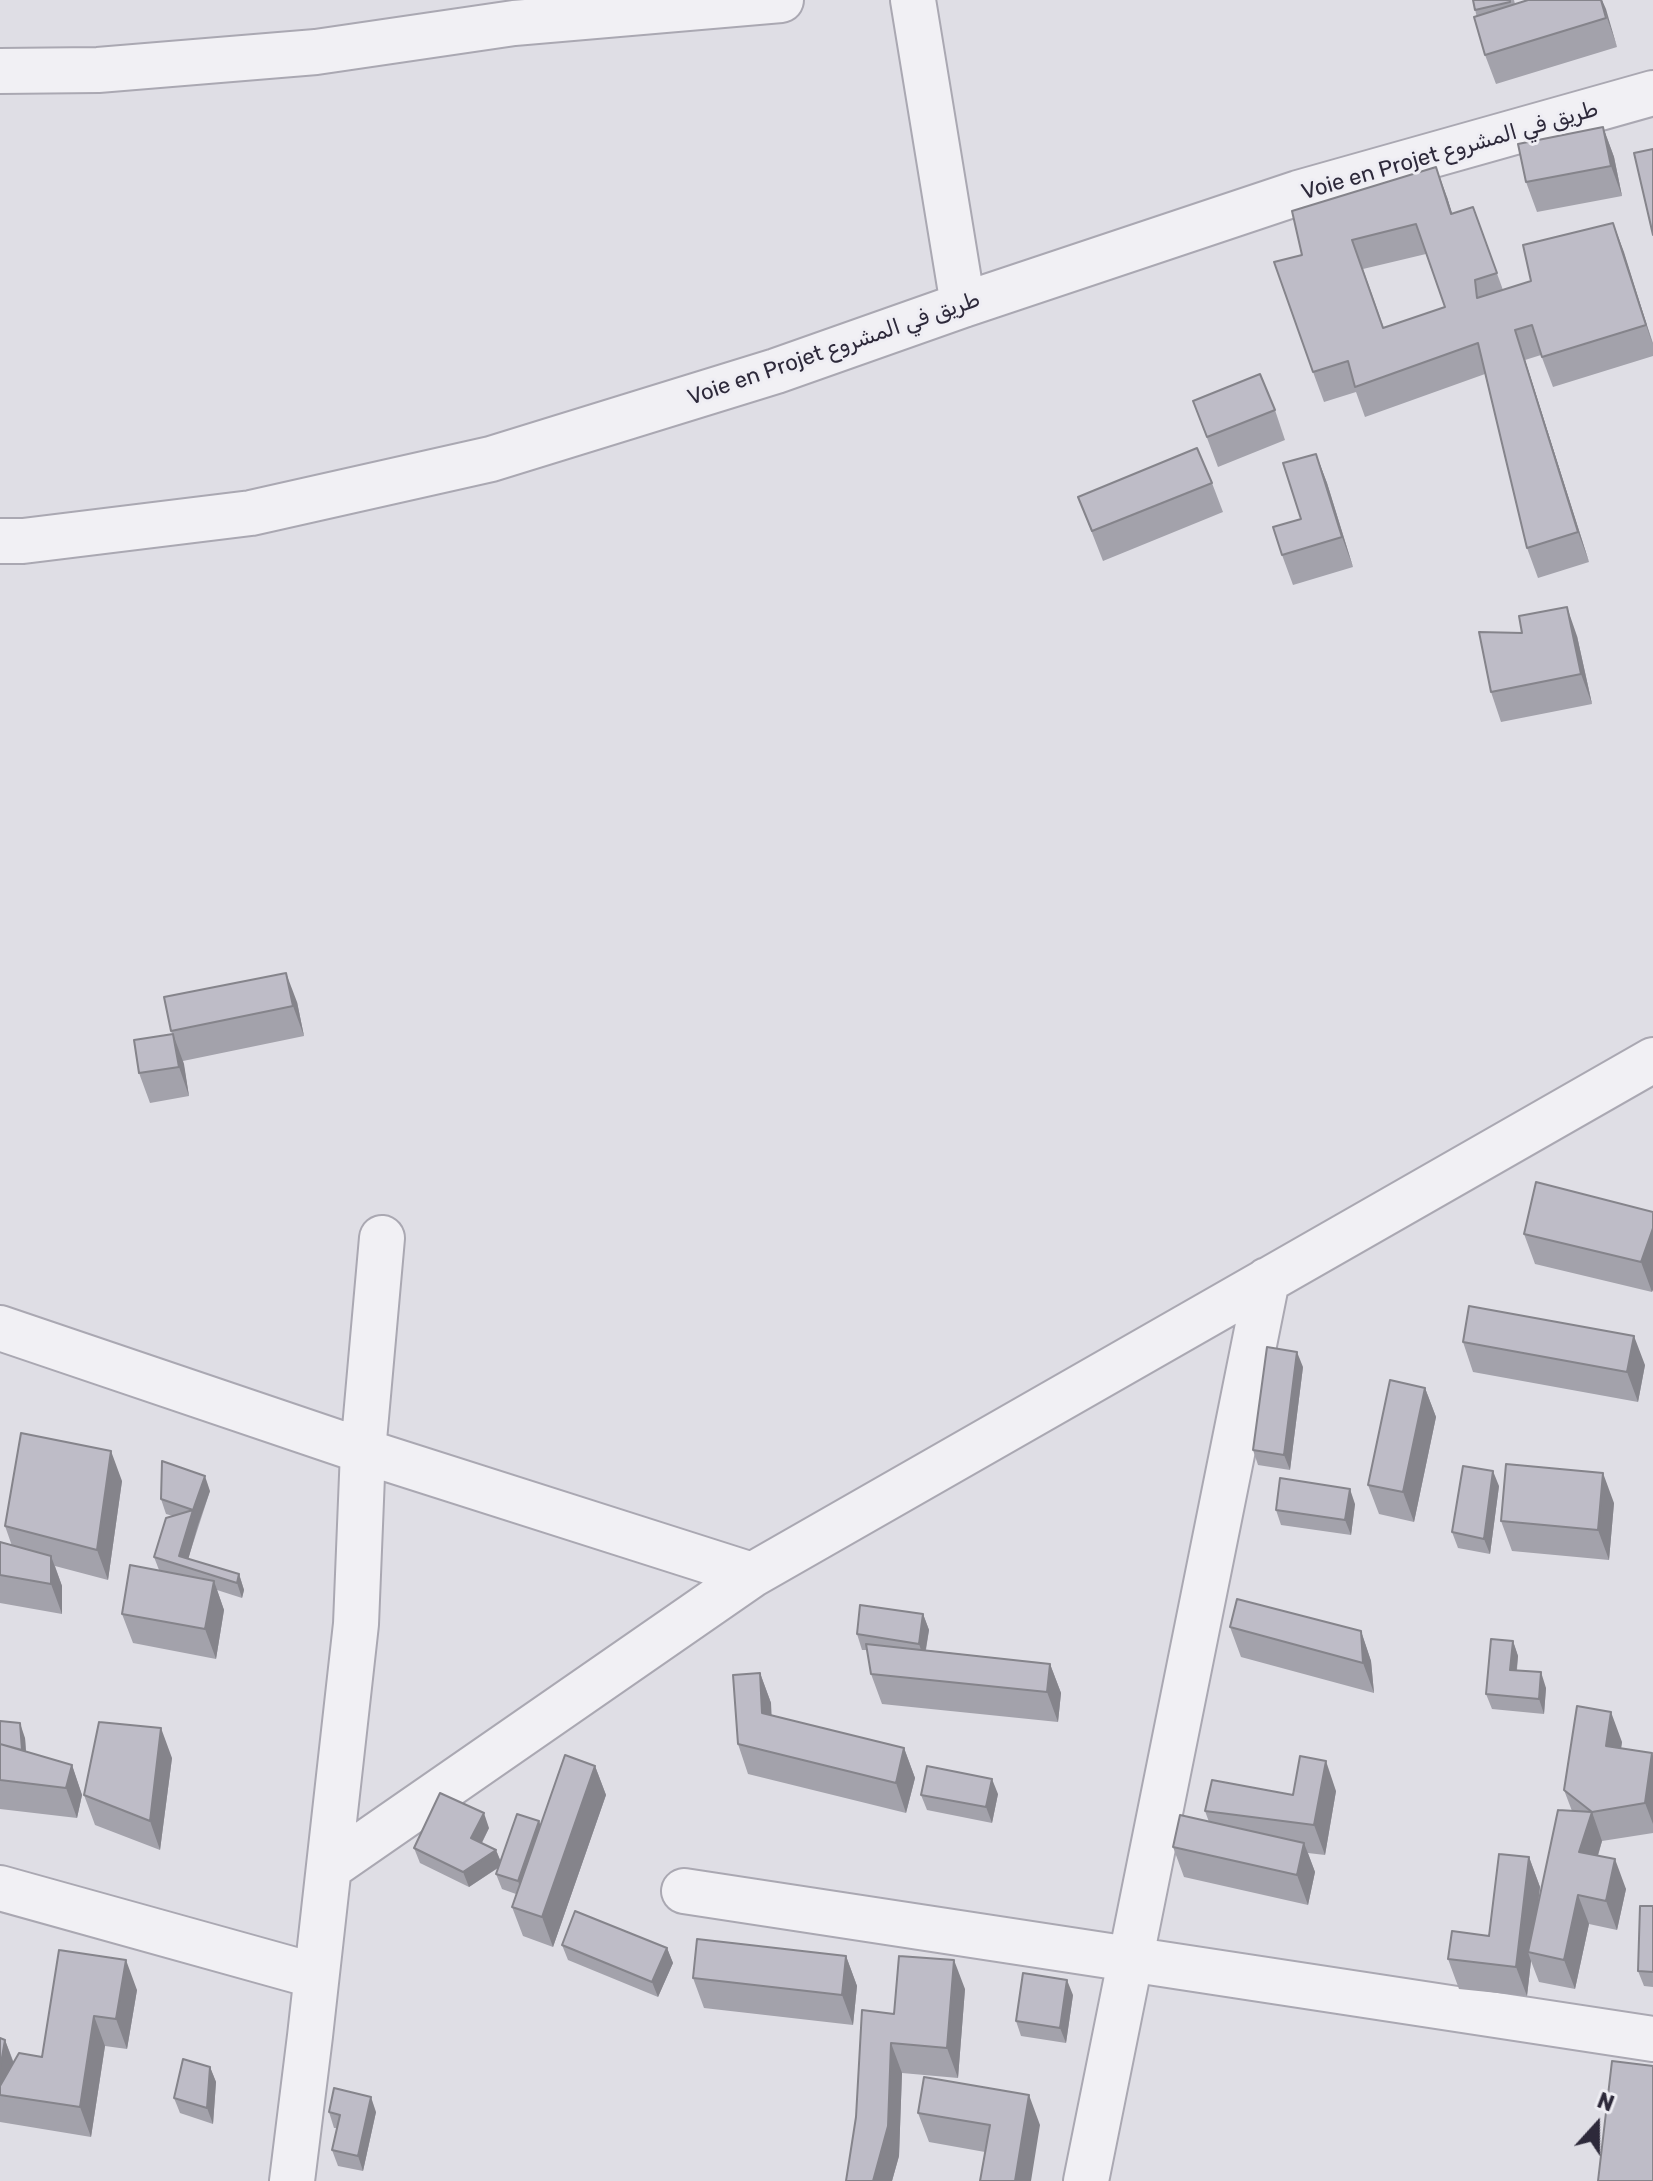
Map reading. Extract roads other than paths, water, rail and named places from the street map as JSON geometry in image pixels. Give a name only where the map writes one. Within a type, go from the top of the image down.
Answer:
[{"type":"street","points":[[0,71],[98,70],[316,52],[514,23],[781,0]]},
{"type":"street","points":[[913,0],[963,305]]},
{"type":"street","name":"Voie en Projet طريق في المشروع","points":[[0,541],[23,541],[251,513],[491,459],[776,371],[1298,193],[1653,93]]},
{"type":"street","points":[[329,1868],[752,1575],[1653,1060]]},
{"type":"street","points":[[292,2181],[356,1624],[363,1451],[382,1238]]},
{"type":"street","points":[[1086,2181],[1267,1280]]},
{"type":"street","points":[[0,1328],[363,1451],[752,1575]]},
{"type":"street","points":[[0,1888],[316,1976]]},
{"type":"street","points":[[684,1891],[1653,2039]]}]
